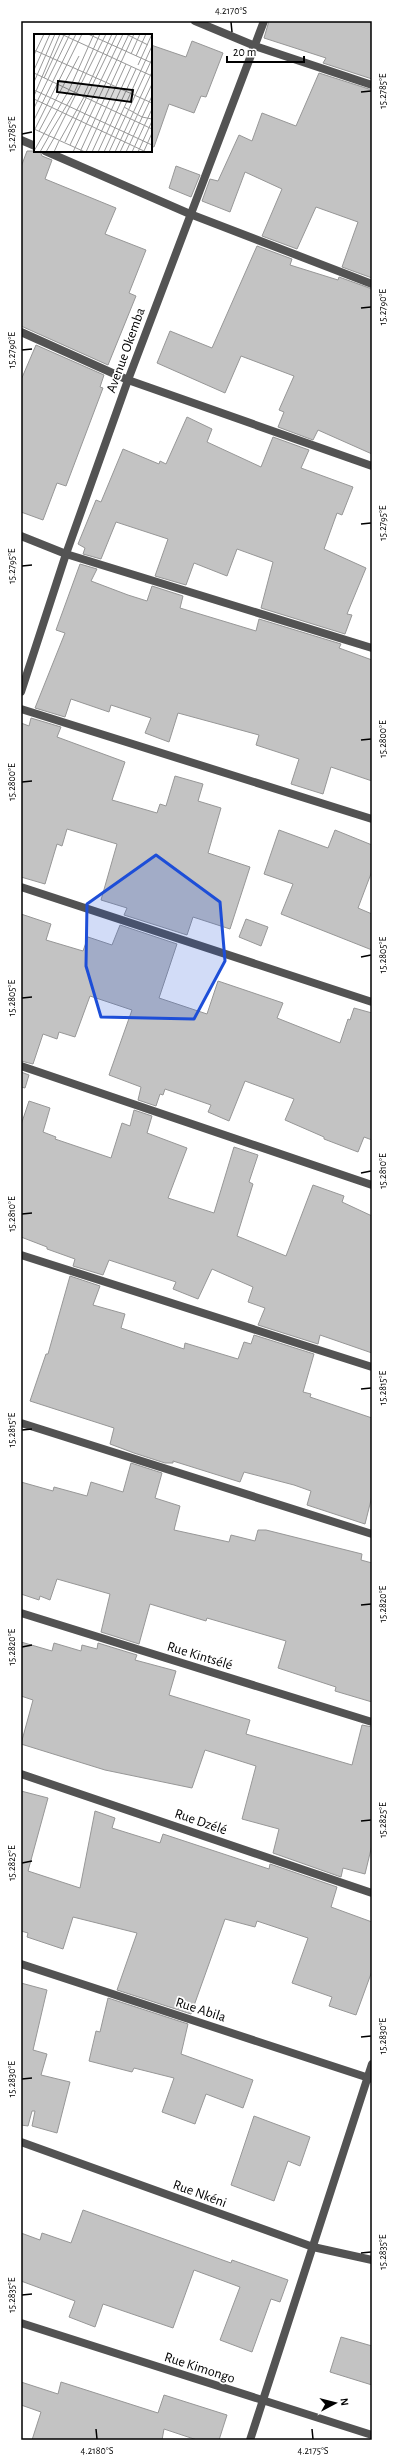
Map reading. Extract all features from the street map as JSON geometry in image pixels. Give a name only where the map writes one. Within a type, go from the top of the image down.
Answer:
[{"type":"street","points":[[196,21],[255,46],[372,85]]},
{"type":"street","name":"Avenue Okemba","points":[[21,692],[66,554],[128,380],[264,21]]},
{"type":"street","points":[[21,140],[34,146]]},
{"type":"street","points":[[47,152],[190,214],[372,284]]},
{"type":"street","points":[[21,332],[128,380],[372,466]]},
{"type":"street","points":[[21,536],[66,554],[372,648]]},
{"type":"street","points":[[21,709],[372,819]]},
{"type":"street","points":[[21,886],[372,1002]]},
{"type":"street","points":[[21,1066],[372,1185]]},
{"type":"street","points":[[21,1255],[372,1367]]},
{"type":"street","points":[[21,1423],[372,1534]]},
{"type":"street","name":"Rue Kintsélé","points":[[21,1613],[372,1722]]},
{"type":"street","name":"Rue Dzélé","points":[[21,1774],[372,1893]]},
{"type":"street","name":"Rue Abila","points":[[21,1964],[370,2078]]},
{"type":"street","points":[[250,2440],[370,2078],[372,2064]]},
{"type":"street","name":"Rue Nkéni","points":[[21,2142],[313,2247],[372,2260]]},
{"type":"street","name":"Rue Kimongo","points":[[21,2323],[372,2435]]},
{"type":"highlighted area","points":[[156,855],[220,902],[225,961],[194,1019],[101,1017],[86,966],[87,904]]},
{"type":"building","points":[[269,21],[372,21],[372,79],[323,63],[326,58],[264,38]]},
{"type":"building","points":[[192,41],[223,53],[206,97],[201,96],[194,113],[169,104],[154,147],[152,146],[152,45],[186,57]]},
{"type":"building","points":[[319,73],[372,90],[372,278],[342,267],[358,222],[316,207],[297,249],[262,236],[282,189],[245,172],[230,212],[202,201],[210,179],[218,181],[239,135],[252,141],[262,113],[296,126]]},
{"type":"building","points":[[27,151],[40,152],[42,156],[52,160],[45,179],[116,208],[105,234],[146,250],[129,293],[136,296],[108,365],[21,326],[21,167]]},
{"type":"building","points":[[176,166],[200,175],[191,197],[169,188]]},
{"type":"building","points":[[257,246],[292,259],[290,265],[338,280],[339,277],[372,289],[372,454],[318,430],[313,440],[278,427],[284,412],[279,410],[294,376],[241,356],[225,393],[157,363],[170,331],[212,348]]},
{"type":"building","points":[[36,345],[104,375],[100,387],[103,388],[66,486],[57,483],[43,520],[21,512],[21,380]]},
{"type":"building","points":[[187,417],[212,429],[207,442],[261,467],[273,437],[309,450],[301,468],[353,487],[342,515],[337,513],[324,549],[366,568],[347,614],[352,615],[345,634],[261,608],[273,562],[237,549],[227,576],[194,563],[186,585],[155,576],[168,539],[116,522],[101,559],[83,554],[85,548],[78,544],[96,500],[101,502],[123,449],[159,464],[160,461],[166,464]]},
{"type":"building","points":[[80,564],[97,569],[91,581],[128,595],[147,601],[152,586],[183,596],[180,608],[256,631],[259,619],[341,644],[339,648],[372,660],[372,781],[331,767],[323,794],[291,784],[299,759],[256,745],[259,735],[178,713],[169,742],[145,733],[151,718],[111,705],[109,712],[71,699],[65,717],[35,708],[65,633],[56,630]]},
{"type":"building","points":[[31,718],[61,727],[57,737],[125,762],[112,800],[157,813],[160,804],[166,806],[175,776],[203,784],[198,801],[221,808],[208,853],[250,867],[230,929],[193,917],[187,935],[124,915],[127,908],[101,900],[117,844],[67,829],[62,846],[57,844],[45,884],[21,877],[21,723],[29,726]]},
{"type":"building","points":[[279,830],[328,848],[335,830],[372,845],[372,871],[358,908],[372,914],[372,950],[281,914],[293,884],[264,874]]},
{"type":"building","points":[[21,914],[51,924],[46,940],[83,951],[88,937],[112,945],[120,925],[177,944],[159,998],[207,1014],[218,981],[283,1003],[277,1018],[340,1043],[348,1019],[350,1020],[354,1008],[372,1013],[372,1140],[364,1137],[358,1152],[324,1139],[324,1137],[285,1120],[294,1099],[245,1081],[229,1121],[208,1112],[211,1105],[165,1089],[163,1095],[160,1094],[156,1106],[138,1100],[141,1087],[109,1075],[132,1010],[90,996],[75,1037],[59,1032],[57,1039],[43,1034],[33,1064],[21,1061]]},
{"type":"building","points":[[246,919],[268,927],[261,946],[239,937]]},
{"type":"building","points":[[21,1072],[29,1075],[25,1088],[21,1087]]},
{"type":"building","points":[[29,1101],[50,1108],[43,1132],[56,1137],[55,1139],[111,1158],[122,1123],[130,1126],[134,1110],[152,1116],[147,1133],[187,1148],[168,1198],[214,1213],[234,1147],[258,1155],[249,1182],[253,1184],[237,1236],[286,1256],[313,1185],[344,1196],[342,1202],[372,1216],[372,1353],[320,1335],[318,1344],[258,1325],[265,1308],[248,1302],[253,1287],[212,1269],[198,1299],[173,1289],[176,1282],[109,1260],[103,1275],[73,1266],[75,1259],[47,1249],[47,1247],[21,1237],[21,1125]]},
{"type":"building","points":[[70,1276],[100,1286],[93,1305],[125,1314],[121,1328],[184,1349],[185,1343],[238,1359],[244,1342],[251,1344],[254,1335],[314,1354],[303,1392],[311,1394],[310,1397],[372,1418],[372,1496],[365,1524],[307,1505],[311,1491],[294,1485],[244,1472],[240,1482],[173,1461],[173,1463],[165,1463],[134,1453],[110,1444],[114,1428],[30,1401],[46,1354],[48,1354]]},
{"type":"building","points":[[131,1463],[162,1473],[155,1498],[180,1506],[174,1530],[229,1542],[231,1535],[255,1541],[258,1530],[266,1530],[362,1554],[361,1560],[372,1563],[372,1702],[335,1691],[336,1687],[278,1668],[286,1641],[207,1618],[206,1621],[150,1604],[139,1644],[101,1632],[110,1594],[57,1579],[50,1600],[40,1596],[39,1600],[21,1594],[21,1482],[53,1491],[54,1487],[87,1496],[91,1482],[123,1492]]},
{"type":"building","points":[[21,1642],[52,1651],[54,1643],[81,1651],[82,1645],[97,1649],[98,1643],[137,1655],[135,1660],[176,1671],[169,1695],[250,1720],[246,1734],[352,1765],[362,1725],[372,1727],[372,1845],[365,1874],[343,1868],[341,1877],[273,1853],[279,1829],[242,1819],[256,1766],[205,1750],[192,1788],[105,1770],[21,1744],[33,1700],[21,1696]]},
{"type":"building","points":[[21,1791],[48,1798],[28,1871],[80,1888],[95,1811],[115,1818],[112,1828],[160,1843],[163,1834],[269,1869],[270,1864],[337,1887],[331,1907],[372,1922],[372,1971],[356,2015],[329,2006],[332,1997],[292,1983],[308,1938],[257,1921],[255,1927],[225,1919],[191,2014],[117,1990],[137,1933],[73,1917],[63,1949],[27,1937],[28,1933],[21,1931]]},
{"type":"building","points":[[21,1983],[47,1990],[33,2050],[47,2054],[41,2075],[70,2082],[57,2133],[32,2126],[35,2111],[32,2111],[28,2126],[21,2125]]},
{"type":"building","points":[[108,1998],[188,2024],[181,2054],[253,2080],[243,2108],[206,2094],[195,2124],[162,2112],[174,2078],[134,2068],[132,2072],[89,2061],[96,2031],[100,2032]]},
{"type":"building","points":[[254,2116],[310,2137],[300,2166],[288,2161],[274,2201],[231,2185]]},
{"type":"building","points":[[83,2210],[231,2263],[232,2260],[288,2280],[280,2302],[271,2299],[252,2352],[220,2340],[240,2287],[194,2270],[173,2328],[103,2304],[95,2327],[69,2317],[75,2301],[21,2281],[21,2233],[40,2240],[42,2233],[71,2243]]},
{"type":"building","points":[[341,2337],[372,2346],[372,2385],[330,2372]]},
{"type":"building","points":[[21,2382],[58,2394],[61,2382],[158,2413],[164,2395],[227,2415],[219,2440],[197,2440],[164,2429],[162,2440],[32,2440],[41,2412],[21,2405]]}]
